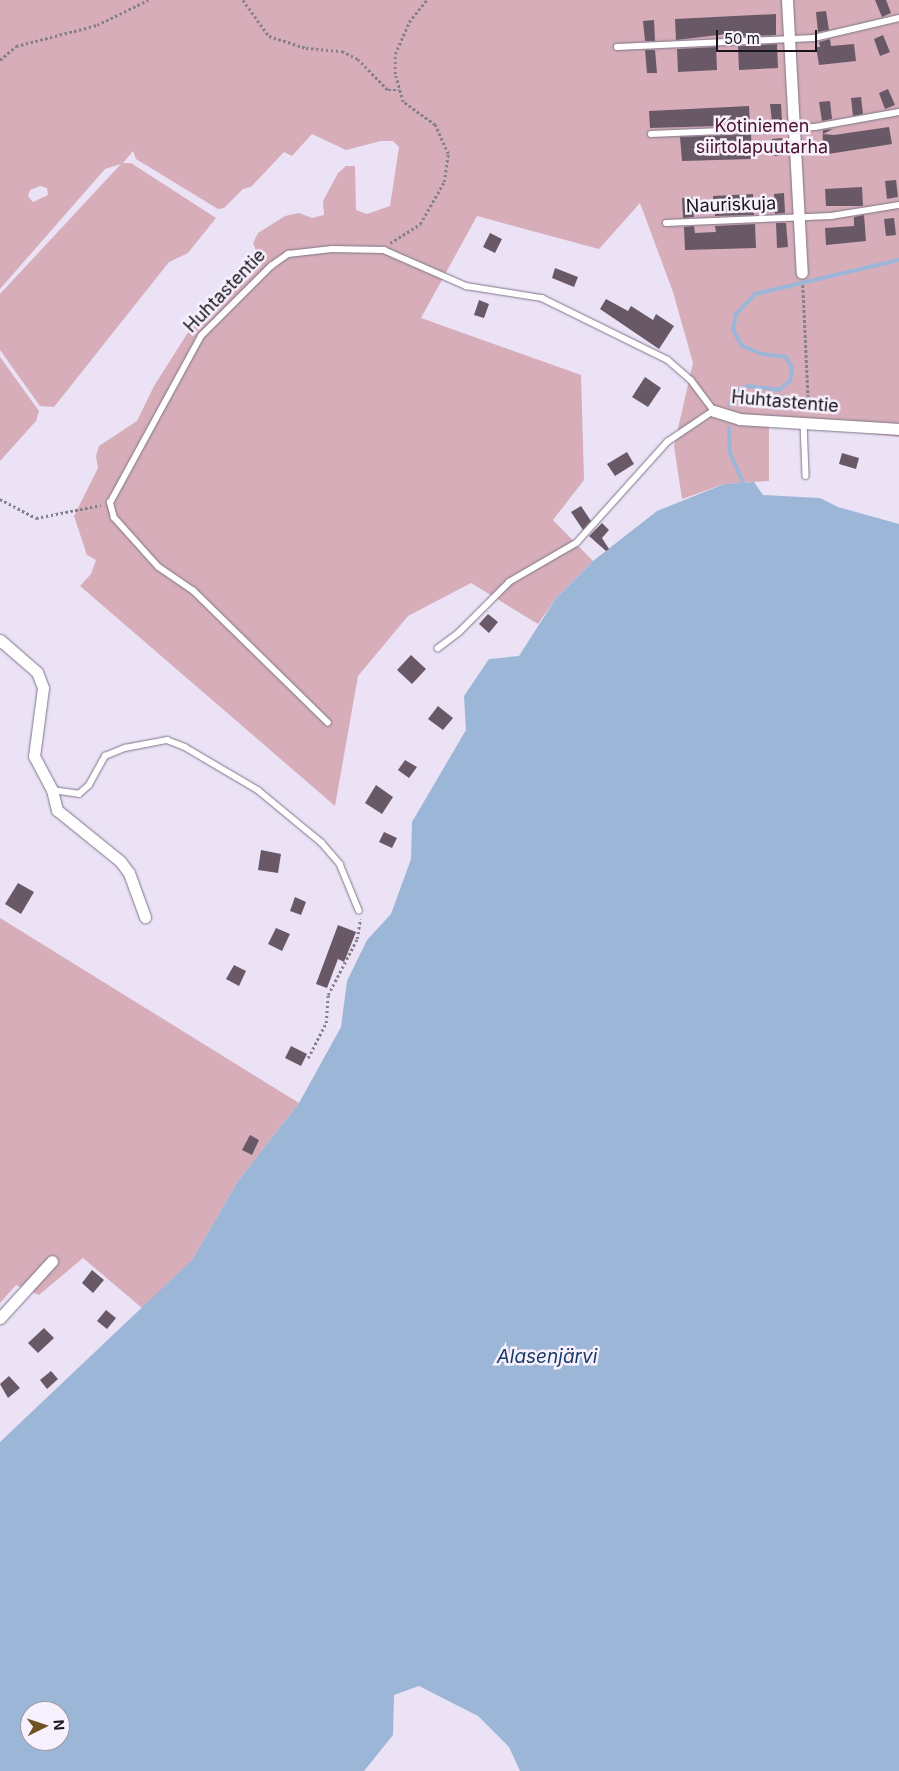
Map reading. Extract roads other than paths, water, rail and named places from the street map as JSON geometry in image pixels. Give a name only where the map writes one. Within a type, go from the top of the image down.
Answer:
[{"type":"street","points":[[787,0],[802,273]]},
{"type":"street","name":"Huhtastentie","points":[[714,411],[740,419],[899,429]]},
{"type":"street","points":[[0,640],[37,672],[44,688],[34,756],[52,790],[57,810],[65,819],[124,867],[145,917]]},
{"type":"street","points":[[0,1318],[52,1261]]},
{"type":"lane","points":[[617,48],[790,40],[839,35],[899,18]]},
{"type":"lane","points":[[651,134],[794,128],[863,121],[899,112]]},
{"type":"lane","name":"Nauriskuja","points":[[666,223],[798,218],[899,205]]},
{"type":"lane","name":"Huhtastentie","points":[[328,723],[193,591],[158,567],[114,518],[110,503],[201,336],[245,291],[288,254],[371,249],[392,253],[466,286],[482,291],[520,292],[564,307],[668,360],[691,380],[714,411]]},
{"type":"lane","points":[[438,649],[459,633],[510,582],[577,543],[668,442],[714,411]]},
{"type":"lane","points":[[806,476],[807,423]]},
{"type":"lane","points":[[52,790],[79,794],[89,785],[105,756],[125,748],[167,740],[185,747],[258,790],[322,843],[340,864],[359,910]]},
{"type":"water","name":"Alasenjärvi","points":[[754,482],[763,495],[820,498],[838,507],[899,524],[899,1771],[520,1771],[509,1747],[478,1716],[419,1686],[394,1695],[393,1735],[364,1771],[0,1771],[0,1442],[192,1260],[238,1181],[299,1103],[341,1027],[347,981],[367,940],[391,914],[411,859],[412,822],[466,730],[464,696],[489,659],[519,656],[556,598],[593,561],[657,511],[724,484]]},
{"type":"waterway","points":[[729,405],[738,391],[748,386],[779,390],[790,381],[792,368],[786,357],[762,354],[742,346],[733,330],[736,314],[755,294],[899,260]]},
{"type":"waterway","points":[[729,428],[730,453],[744,485]]},
{"type":"park label","name":"Kotiniemen siirtolapuutarha","points":[[762,137]]}]
